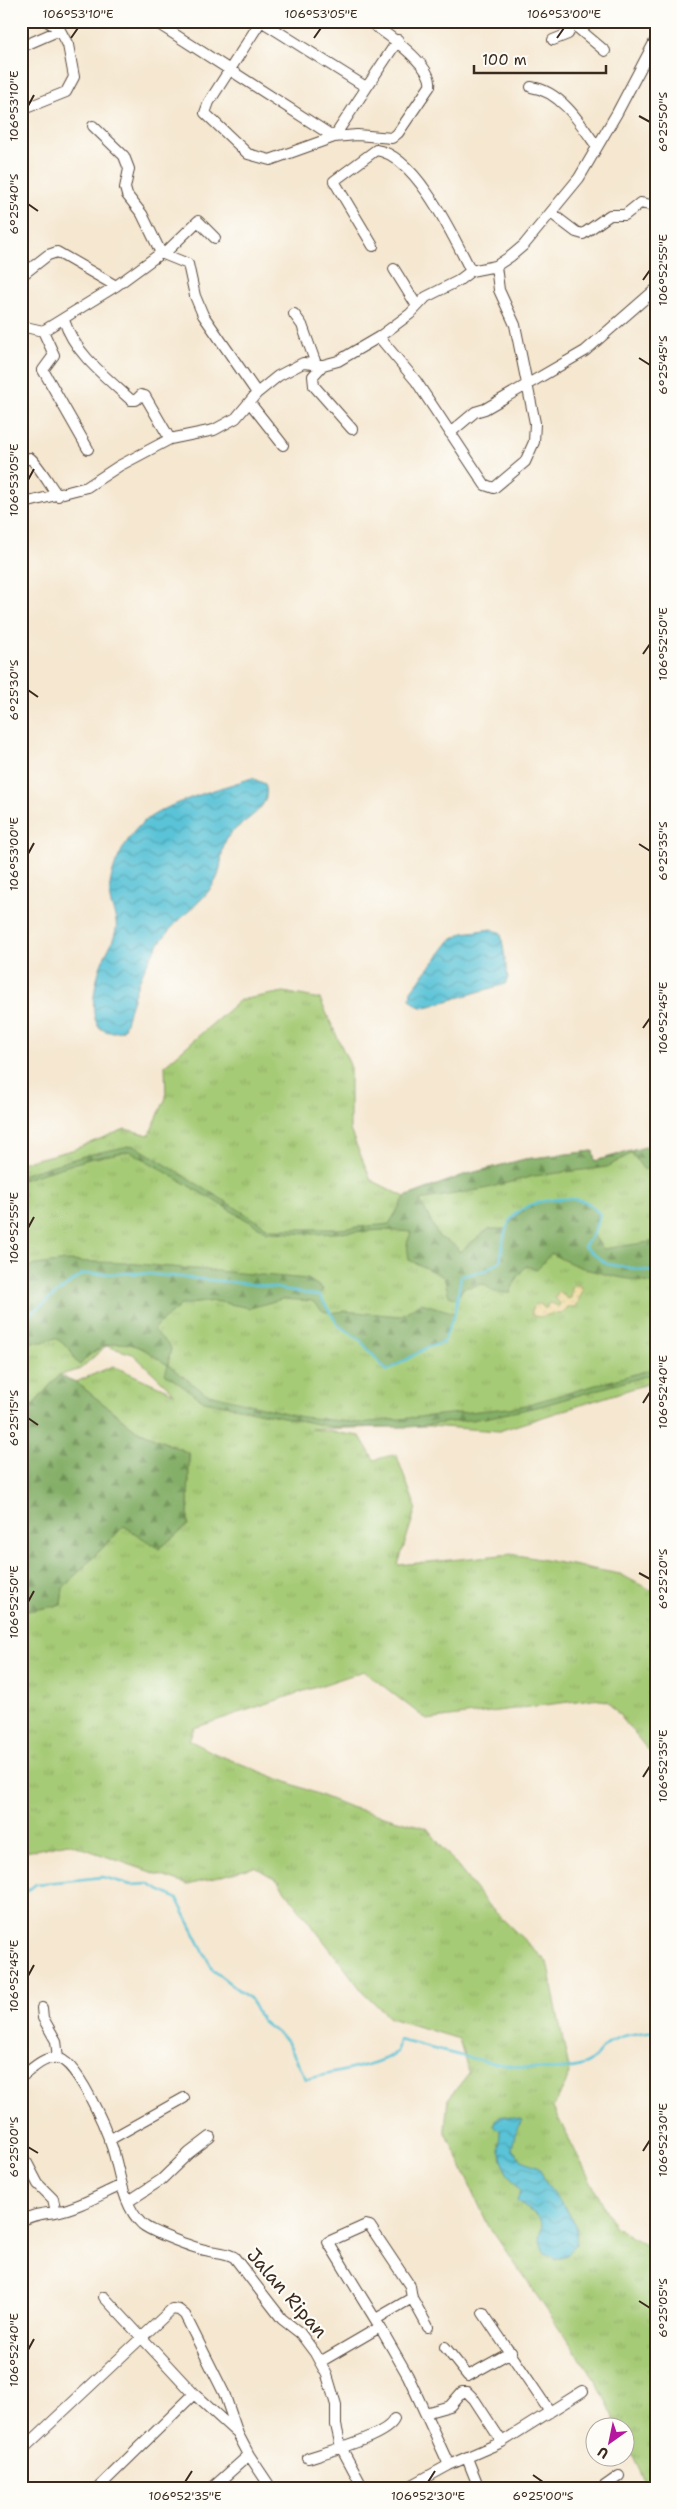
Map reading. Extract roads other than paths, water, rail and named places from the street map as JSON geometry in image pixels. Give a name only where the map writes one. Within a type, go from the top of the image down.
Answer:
[{"type":"street","points":[[21,110],[66,92],[74,71],[68,45],[60,30],[47,21]]},
{"type":"street","points":[[154,21],[334,137]]},
{"type":"street","points":[[366,88],[261,21],[209,102],[205,113],[248,154],[270,160],[334,137],[395,136],[430,86],[430,77],[398,40],[368,21]]},
{"type":"street","points":[[553,40],[568,34],[574,23],[605,51]]},
{"type":"street","points":[[21,47],[60,30]]},
{"type":"street","points":[[334,137],[398,40]]},
{"type":"street","points":[[21,504],[58,496],[94,484],[119,466],[170,439],[214,430],[236,418],[257,394],[278,376],[303,363],[320,364],[338,361],[379,337],[426,297],[471,271],[496,266],[524,245],[552,213],[578,178],[655,43]]},
{"type":"street","points":[[531,87],[539,88],[565,106],[597,147]]},
{"type":"street","points":[[93,126],[124,156],[129,168],[125,188],[127,195],[142,214],[163,253],[188,264],[195,296],[203,316],[257,394]]},
{"type":"street","points":[[373,246],[334,181],[373,151],[379,150],[404,163],[440,211],[471,271]]},
{"type":"street","points":[[552,213],[576,232],[583,234],[610,215],[625,214],[640,203],[656,206]]},
{"type":"street","points":[[21,326],[43,331],[64,320],[163,253],[198,221],[215,238]]},
{"type":"street","points":[[21,276],[48,255],[57,252],[116,286]]},
{"type":"street","points":[[379,337],[416,381],[485,485],[494,488],[525,462],[534,442],[535,423],[515,325],[499,290],[496,266]]},
{"type":"street","points":[[394,269],[417,306]]},
{"type":"street","points":[[450,433],[475,412],[485,409],[585,351],[656,289]]},
{"type":"street","points":[[294,314],[302,325],[320,364]]},
{"type":"street","points":[[64,320],[67,330],[103,376],[131,400],[136,400],[141,395],[145,396],[170,439]]},
{"type":"street","points":[[43,331],[54,355],[43,370],[88,450]]},
{"type":"street","points":[[320,364],[313,376],[314,386],[352,429]]},
{"type":"street","points":[[250,403],[283,446]]},
{"type":"street","points":[[21,461],[30,458],[33,460],[42,476],[58,496]]},
{"type":"street","points":[[21,2077],[54,2058],[56,2041],[43,2018],[42,2008]]},
{"type":"street","name":"Jalan Ripan","points":[[54,2058],[73,2070],[89,2095],[110,2140],[122,2184],[136,2218],[153,2232],[205,2250],[223,2251],[234,2257],[282,2319],[300,2333],[327,2375],[336,2405],[336,2425],[341,2447],[363,2488]]},
{"type":"street","points":[[110,2140],[184,2098]]},
{"type":"street","points":[[129,2201],[161,2180],[191,2151],[210,2137]]},
{"type":"street","points":[[27,2163],[38,2184],[53,2199],[56,2212]]},
{"type":"street","points":[[21,2221],[34,2214],[56,2212],[86,2201],[122,2184]]},
{"type":"street","points":[[428,2327],[412,2298],[410,2286],[370,2226],[366,2225],[328,2242],[378,2323],[425,2413],[449,2465]]},
{"type":"street","points":[[104,2297],[194,2394],[238,2434]]},
{"type":"street","points":[[320,2362],[412,2298]]},
{"type":"street","points":[[23,2447],[140,2338],[172,2310],[179,2310],[186,2316],[224,2393],[238,2434],[249,2455],[271,2488]]},
{"type":"street","points":[[483,2313],[550,2412]]},
{"type":"street","points":[[445,2347],[468,2376],[511,2352]]},
{"type":"street","points":[[407,2488],[421,2484],[449,2465],[502,2442],[583,2391]]},
{"type":"street","points":[[425,2413],[450,2406],[462,2392],[467,2392],[474,2398],[502,2442]]},
{"type":"street","points":[[98,2488],[194,2394]]},
{"type":"street","points":[[308,2458],[376,2434],[390,2426],[394,2419]]},
{"type":"street","points":[[212,2488],[249,2455]]},
{"type":"street","points":[[467,2458],[479,2488]]},
{"type":"street","points":[[606,2487],[619,2476]]},
{"type":"water","points":[[252,778],[265,784],[265,801],[254,814],[227,838],[223,847],[219,873],[212,886],[170,929],[154,951],[139,982],[123,1030],[110,1032],[102,1029],[96,1022],[94,1012],[95,989],[100,968],[116,930],[116,919],[109,891],[122,849],[140,825],[150,817],[193,797]]},
{"type":"water","points":[[492,929],[501,933],[508,978],[505,984],[423,1008],[416,1005],[410,999],[411,991],[450,941],[463,933]]},
{"type":"water","points":[[502,2115],[523,2120],[515,2134],[512,2149],[522,2160],[539,2167],[547,2185],[568,2212],[577,2229],[576,2244],[567,2255],[555,2259],[544,2252],[540,2241],[542,2225],[538,2216],[517,2202],[520,2190],[507,2173],[499,2152],[500,2130],[494,2125],[495,2120]]},
{"type":"waterway","points":[[21,1321],[82,1274],[139,1273],[260,1285],[320,1296],[338,1325],[359,1339],[387,1371],[428,1347],[443,1343],[455,1313],[461,1276],[487,1270],[500,1261],[507,1227],[513,1217],[520,1211],[537,1203],[558,1199],[586,1202],[600,1214],[593,1234],[584,1247],[607,1264],[656,1272]]},
{"type":"waterway","points":[[21,1896],[36,1884],[103,1877],[131,1885],[148,1884],[177,1899],[213,1970],[251,2000],[261,2020],[287,2041],[306,2079],[341,2072],[389,2057],[397,2052],[399,2040],[494,2063],[520,2067],[568,2069],[586,2064],[613,2040],[631,2034],[656,2031]]}]
